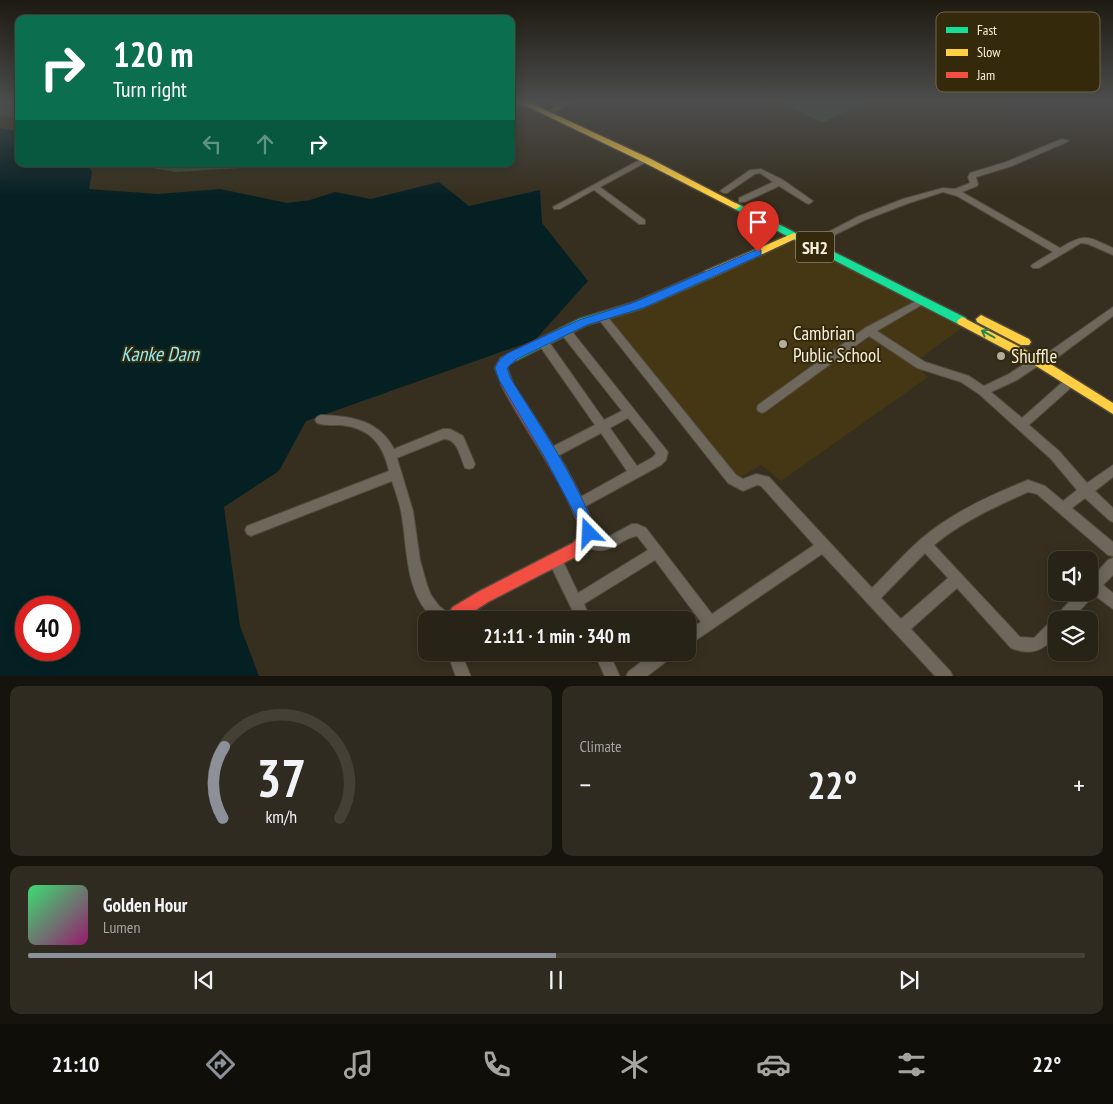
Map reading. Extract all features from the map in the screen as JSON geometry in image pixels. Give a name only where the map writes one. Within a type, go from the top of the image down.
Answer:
[{"type":"main road","name":"SH2","points":[[585,133],[646,160],[977,329],[1037,362],[1113,409]]},
{"type":"main road","name":"SH2","points":[[607,133],[1002,329],[1050,357],[1113,398]]},
{"type":"main road","points":[[460,611],[555,560],[586,541],[589,533],[588,525],[550,454],[505,380],[501,368],[505,361],[583,322],[603,318],[663,295],[794,236]]},
{"type":"street","points":[[955,192],[974,184],[973,175],[1009,164],[1066,140]]},
{"type":"street","points":[[557,207],[646,160]]},
{"type":"street","points":[[724,191],[757,171],[780,182],[809,201]]},
{"type":"street","points":[[742,200],[780,182]]},
{"type":"street","points":[[595,187],[642,222]]},
{"type":"street","points":[[820,239],[862,218],[906,201],[943,190],[955,192],[1060,252]]},
{"type":"street","points":[[1036,266],[1080,240],[1113,252]]},
{"type":"street","points":[[762,408],[869,331],[922,301]]},
{"type":"street","points":[[1050,357],[1113,311]]},
{"type":"street","points":[[603,318],[732,479],[743,485],[756,479],[765,481],[823,546],[946,676]]},
{"type":"street","points":[[869,331],[920,364],[965,378],[983,391],[1055,455],[1086,491],[1113,516]]},
{"type":"street","points":[[566,332],[662,452],[662,456],[657,461],[577,505]]},
{"type":"street","points":[[543,342],[635,473]]},
{"type":"street","points":[[983,391],[1013,377],[1037,362]]},
{"type":"street","points":[[1022,425],[1070,382]]},
{"type":"street","points":[[550,454],[630,412]]},
{"type":"street","points":[[322,420],[347,420],[366,426],[385,444],[408,517],[419,587],[427,602],[435,611]]},
{"type":"street","points":[[390,456],[443,434],[450,434],[459,440],[470,464]]},
{"type":"street","points":[[1063,508],[1113,470]]},
{"type":"street","points":[[251,530],[396,474]]},
{"type":"street","points":[[872,598],[925,544],[945,528],[969,513],[1024,487],[1034,486],[1113,550]]},
{"type":"street","points":[[586,541],[602,545],[637,529],[642,532],[710,623]]},
{"type":"street","points":[[925,544],[1016,643],[1026,647],[1034,646],[1048,633]]},
{"type":"street","points":[[696,633],[823,546]]},
{"type":"street","points":[[575,602],[657,552]]},
{"type":"street","points":[[555,560],[580,611]]},
{"type":"street","points":[[1098,583],[1113,565]]},
{"type":"street","points":[[901,629],[957,579]]},
{"type":"street","points":[[1098,590],[1113,602]]},
{"type":"street","points":[[1071,611],[1081,601]]},
{"type":"street","points":[[458,661],[464,676]]},
{"type":"street","points":[[606,661],[613,676]]},
{"type":"street","points":[[633,676],[654,661]]},
{"type":"shaded area","name":"Cambrian Public School","points":[[789,238],[967,324],[914,363],[928,377],[781,481],[761,465],[734,481],[606,318]]},
{"type":"green space","points":[[147,167],[256,167],[176,172]]},
{"type":"water","name":"Kanke Dam","points":[[0,133],[15,133],[15,167],[89,167],[92,173],[89,189],[158,194],[220,189],[287,203],[310,200],[335,192],[371,199],[439,182],[469,206],[540,190],[542,223],[588,281],[535,340],[306,421],[279,471],[224,507],[240,626],[259,676],[0,676]]},
{"type":"traffic: fast","points":[[736,206],[962,321]]},
{"type":"traffic: fast","points":[[507,384],[501,368],[505,361],[583,322],[639,305],[709,274]]},
{"type":"traffic: slow","points":[[587,133],[736,206]]},
{"type":"traffic: slow","points":[[709,274],[794,236]]},
{"type":"traffic: slow","points":[[981,319],[1025,342]]},
{"type":"traffic: slow","points":[[962,321],[1037,361],[1113,409]]},
{"type":"traffic: jam","points":[[460,611],[578,548],[586,541],[589,533],[583,516],[550,454],[507,384]]},
{"type":"place","name":"Cambrian Public School","points":[[783,344]]},
{"type":"place","name":"Shuffle","points":[[1001,356]]},
{"type":"route","points":[[589,533],[588,525],[550,454],[502,374],[501,368],[505,361],[583,322],[603,318],[639,305],[758,252]]}]
